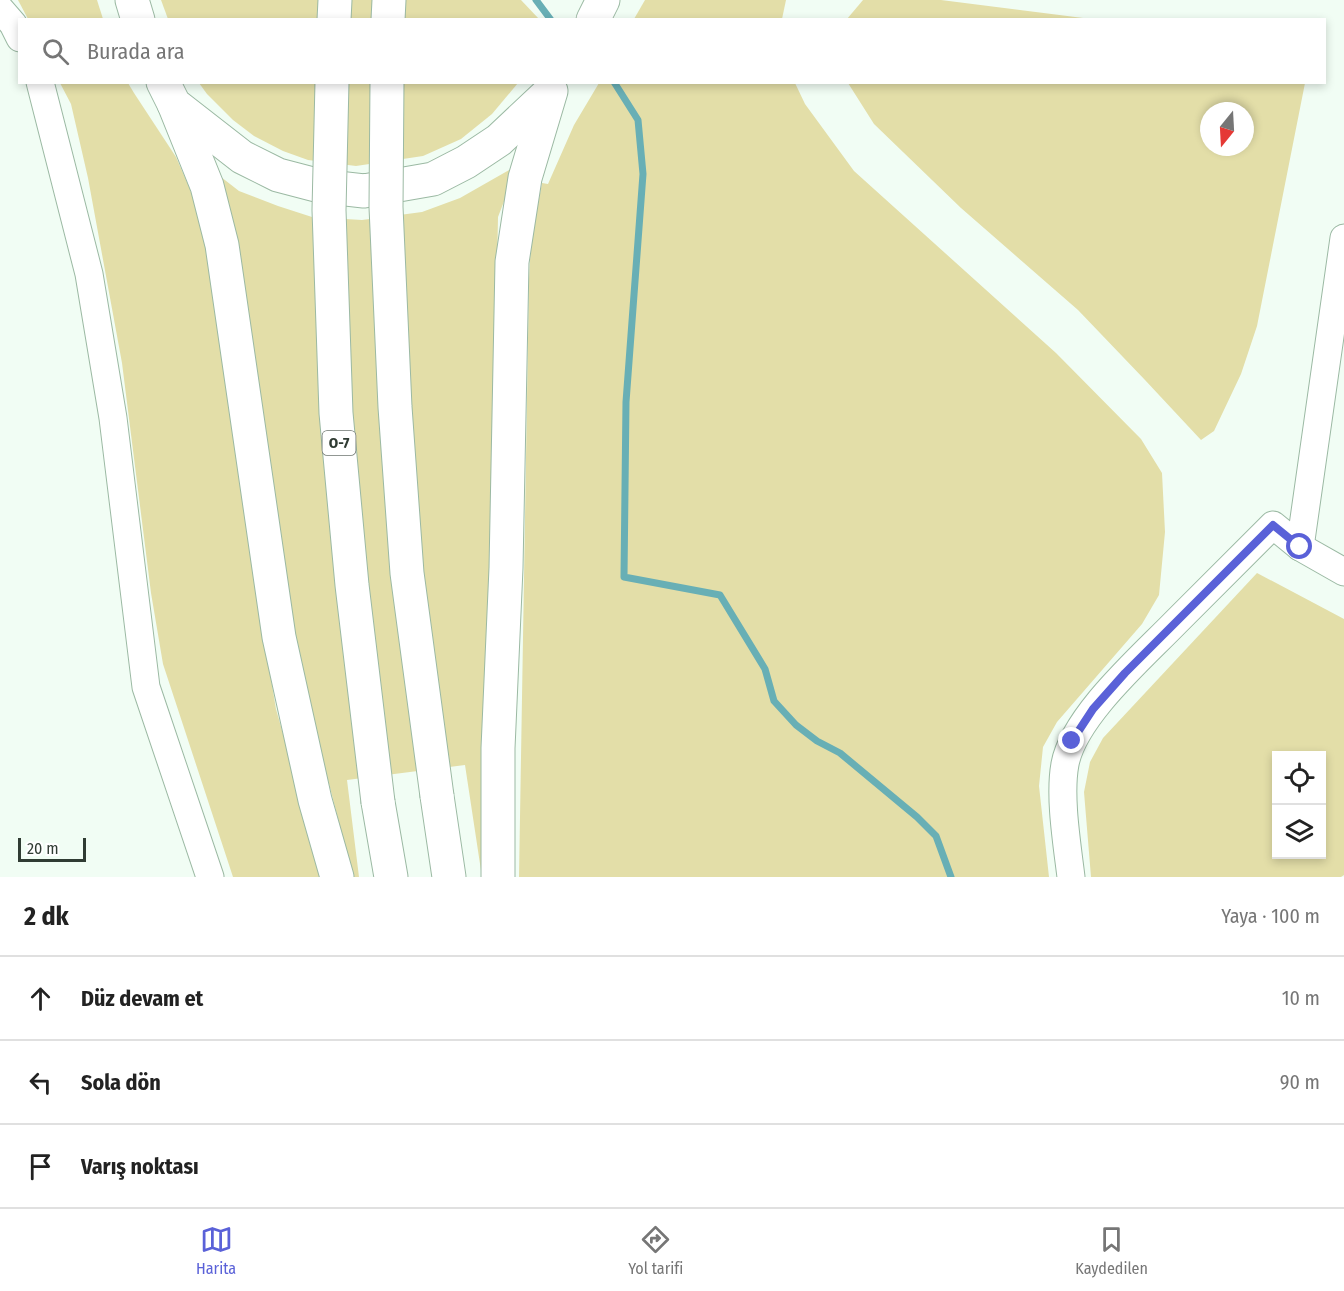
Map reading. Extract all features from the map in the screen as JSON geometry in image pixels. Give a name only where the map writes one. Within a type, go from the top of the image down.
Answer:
[{"type":"highway","points":[[132,0],[137,18]]},
{"type":"highway","points":[[334,18],[335,0]]},
{"type":"highway","points":[[388,18],[389,0]]},
{"type":"highway","name":"O-7","points":[[332,84],[329,210],[336,413],[352,585],[378,802],[391,877]]},
{"type":"highway","points":[[387,84],[386,207],[395,407],[407,573],[449,877]]},
{"type":"highway","points":[[169,93],[242,157],[278,175],[320,186],[364,191],[433,179],[466,162],[498,140],[554,87]]},
{"type":"highway","points":[[498,877],[498,748],[506,568],[512,262],[525,178],[554,87]]},
{"type":"highway","points":[[169,93],[207,186],[222,245],[279,637],[315,800],[337,877]]},
{"type":"street","points":[[41,84],[89,274],[113,418],[146,687],[210,877]]},
{"type":"street","points":[[1300,547],[1344,238]]},
{"type":"street","points":[[1071,877],[1063,788],[1065,763],[1072,741],[1093,709],[1125,673],[1273,525],[1300,547],[1344,572]]},
{"type":"shaded area","points":[[18,0],[97,0],[103,18],[27,18]]},
{"type":"shaded area","points":[[161,0],[521,0],[538,18],[168,18]]},
{"type":"shaded area","points":[[645,0],[786,0],[782,18],[635,18]]},
{"type":"shaded area","points":[[863,0],[941,0],[1083,18],[848,18]]},
{"type":"shaded area","points":[[61,84],[129,84],[176,157],[190,189],[204,236],[253,571],[276,709],[323,877],[233,877],[163,664],[151,593],[122,363],[88,178],[71,104]]},
{"type":"shaded area","points":[[200,84],[517,84],[492,114],[461,139],[423,156],[356,166],[308,160],[283,151],[254,136],[233,120]]},
{"type":"shaded area","points":[[598,84],[795,84],[805,104],[854,171],[1056,353],[1141,439],[1162,473],[1165,532],[1159,595],[1142,624],[1057,722],[1043,747],[1039,786],[1049,877],[519,877],[531,241],[542,183],[548,184],[574,125]]},
{"type":"shaded area","points":[[849,84],[1305,84],[1257,326],[1241,374],[1214,431],[1201,440],[1078,310],[961,208],[874,124]]},
{"type":"shaded area","points":[[518,165],[498,217],[482,877],[465,765],[347,780],[359,877],[353,877],[298,663],[212,170],[239,191],[278,206],[312,217],[362,220],[422,212],[460,198]]},
{"type":"shaded area","points":[[1257,573],[1344,619],[1344,875],[1341,877],[1091,877],[1084,792],[1090,762],[1103,738]]},
{"type":"waterway","points":[[536,0],[550,18]]},
{"type":"waterway","points":[[615,84],[638,120],[643,174],[626,402],[624,577],[720,595],[765,669],[774,701],[796,725],[817,741],[840,753],[917,817],[936,836],[951,877]]},
{"type":"route","points":[[1072,741],[1093,709],[1125,673],[1273,525],[1300,547]]}]
